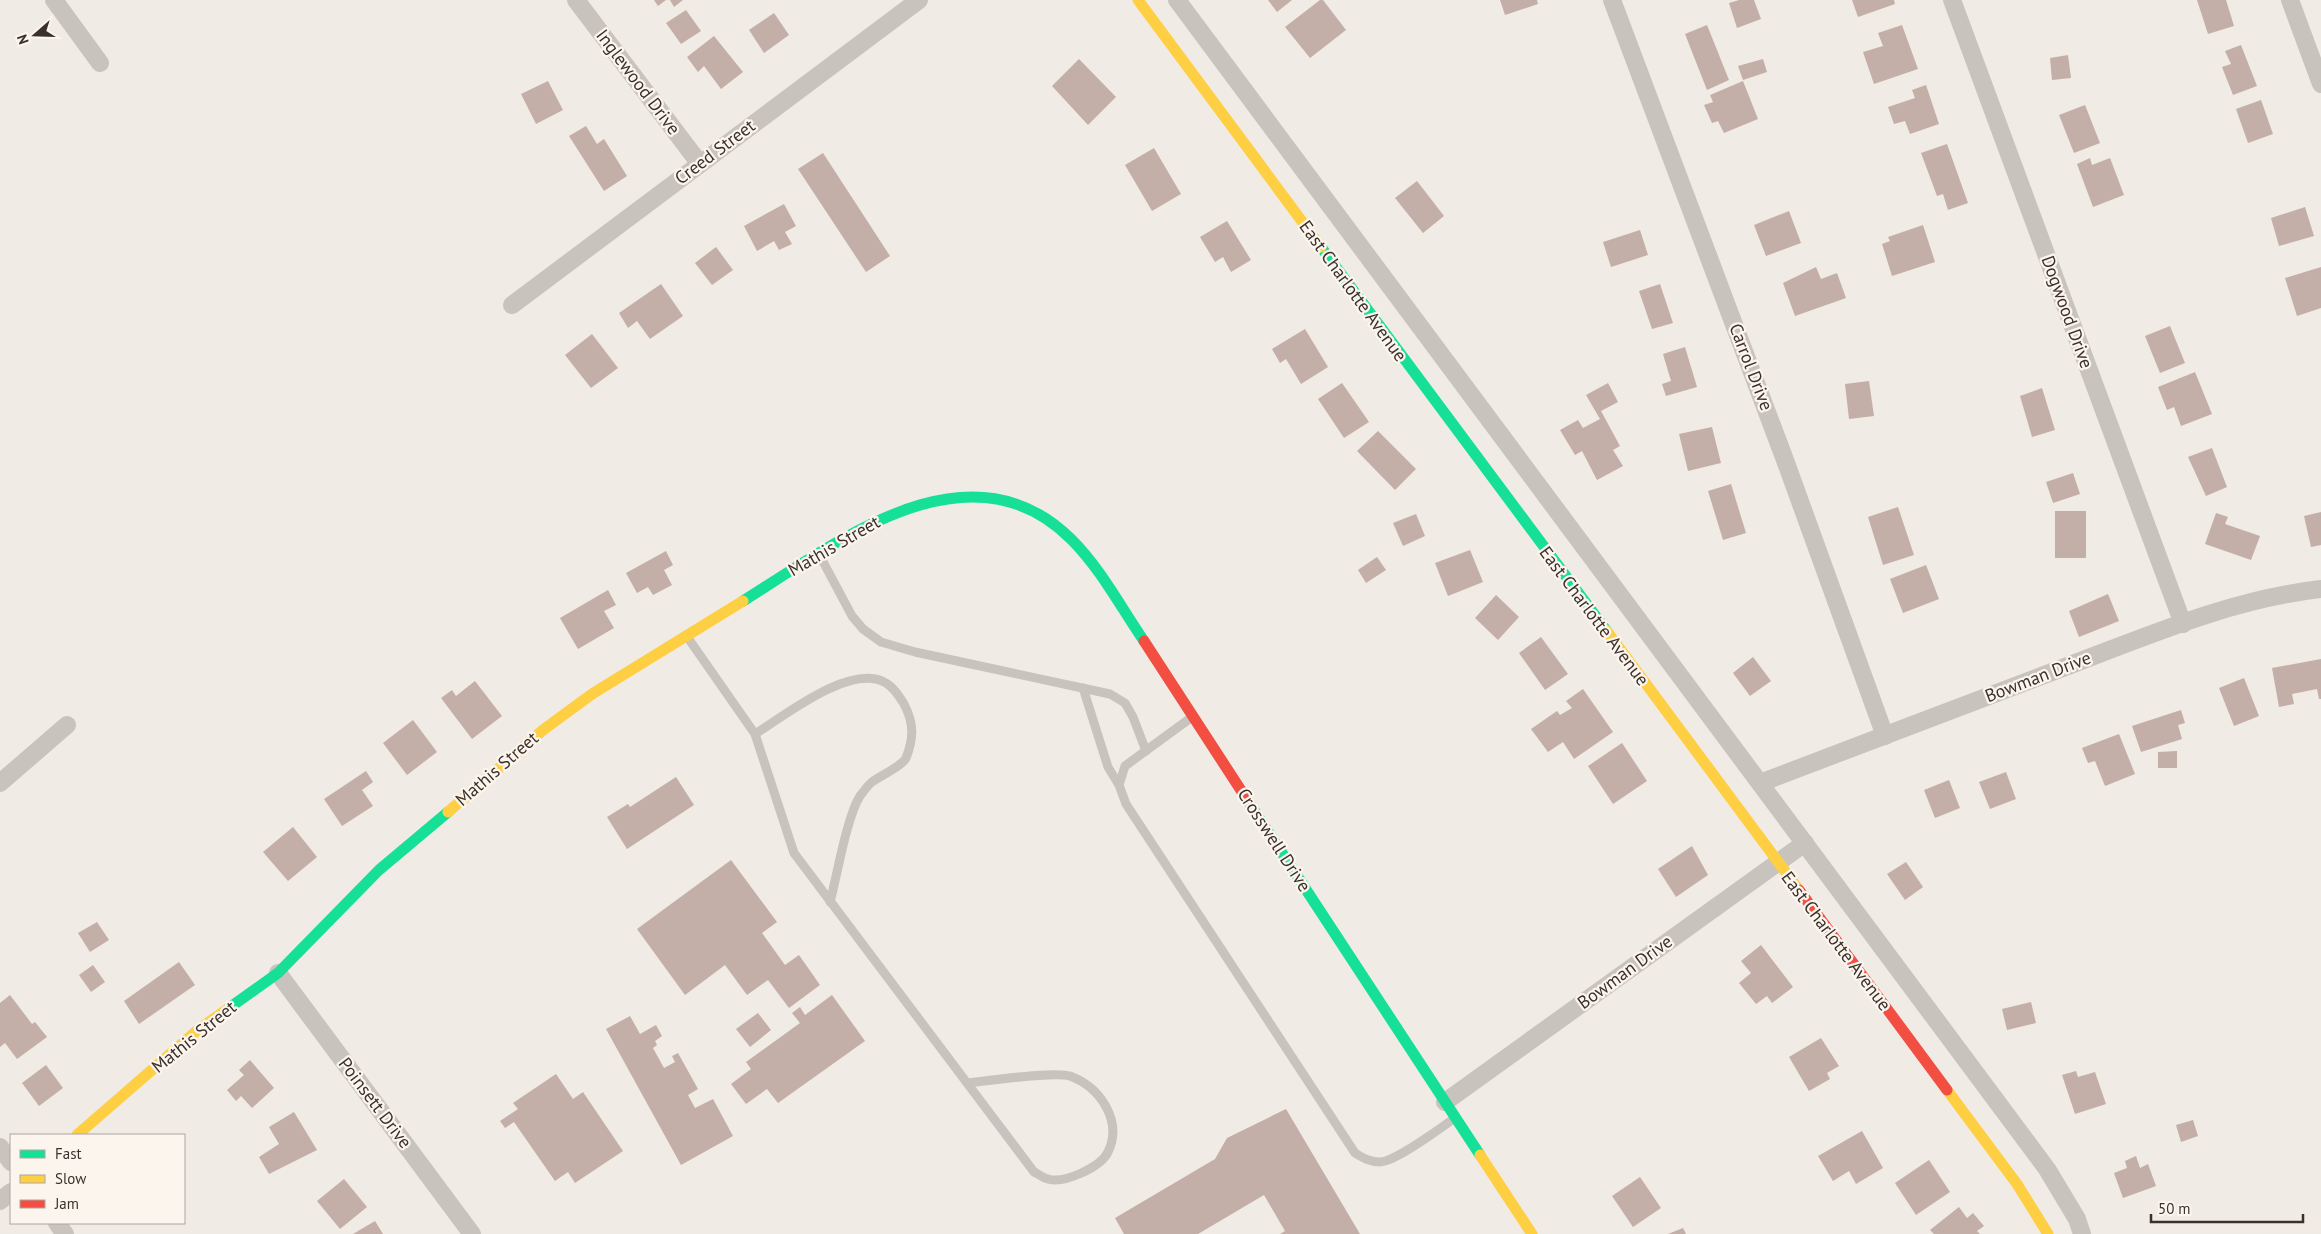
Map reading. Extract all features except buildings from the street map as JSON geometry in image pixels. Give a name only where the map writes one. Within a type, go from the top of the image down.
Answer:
[{"type":"street","points":[[54,0],[100,63]]},
{"type":"street","name":"Inglewood Drive","points":[[576,0],[700,164]]},
{"type":"street","name":"Creed Street","points":[[512,305],[919,0]]},
{"type":"street","name":"East Charlotte Avenue","points":[[1138,0],[2017,1184],[2035,1210],[2048,1234]]},
{"type":"street","name":"East Charlotte Avenue","points":[[1177,0],[1805,842],[2046,1169],[2077,1219],[2082,1234]]},
{"type":"street","name":"Carrol Drive","points":[[1612,0],[1785,460],[1885,736]]},
{"type":"street","name":"Dogwood Drive","points":[[1952,0],[2183,624]]},
{"type":"street","points":[[2290,0],[2321,84]]},
{"type":"street","name":"Mathis Street","points":[[78,1134],[200,1029],[278,973],[379,870],[542,730],[592,694],[859,529],[894,512],[942,497],[975,497]]},
{"type":"street","name":"Crosswell Drive","points":[[975,497],[1011,503],[1038,514],[1062,531],[1078,546],[1106,582],[1532,1234]]},
{"type":"street","name":"Bowman Drive","points":[[1760,783],[2183,624],[2245,604],[2298,592],[2321,589]]},
{"type":"street","points":[[0,783],[67,726]]},
{"type":"street","name":"Bowman Drive","points":[[1445,1102],[1805,842]]},
{"type":"street","name":"Poinsett Drive","points":[[278,973],[472,1234]]},
{"type":"street","points":[[0,1147],[10,1161]]},
{"type":"street","points":[[0,1201],[10,1193]]},
{"type":"street","points":[[58,1224],[66,1234]]},
{"type":"lane","points":[[819,554],[852,616],[863,629],[881,642],[915,652],[1110,694],[1125,703],[1133,717],[1146,751]]},
{"type":"lane","points":[[687,635],[755,734],[794,853],[830,902],[1034,1172],[1048,1179],[1062,1180],[1082,1173],[1107,1154],[1114,1134],[1109,1112],[1092,1088],[1068,1076],[967,1083]]},
{"type":"lane","points":[[755,734],[825,690],[846,681],[862,678],[883,682],[898,694],[911,717],[913,737],[905,761],[870,783],[859,798],[851,817],[830,902]]},
{"type":"lane","points":[[1083,688],[1108,767],[1119,785],[1126,804],[1355,1153],[1368,1161],[1382,1162],[1405,1151],[1456,1118]]},
{"type":"lane","points":[[1119,785],[1125,766],[1194,716]]},
{"type":"traffic: fast","points":[[1321,247],[1606,630]]},
{"type":"traffic: fast","points":[[743,601],[861,529],[904,510],[947,499],[990,498],[1031,510],[1071,539],[1101,575],[1144,641]]},
{"type":"traffic: fast","points":[[1246,798],[1480,1155]]},
{"type":"traffic: fast","points":[[229,1008],[278,973],[379,870],[448,812]]},
{"type":"traffic: slow","points":[[1138,0],[1321,247]]},
{"type":"traffic: slow","points":[[448,812],[543,730],[592,694],[743,601]]},
{"type":"traffic: slow","points":[[1606,630],[1799,890]]},
{"type":"traffic: slow","points":[[78,1134],[199,1029],[229,1008]]},
{"type":"traffic: slow","points":[[1947,1090],[2017,1184],[2048,1234]]},
{"type":"traffic: slow","points":[[1480,1155],[1532,1234]]},
{"type":"traffic: jam","points":[[1144,641],[1246,798]]},
{"type":"traffic: jam","points":[[1799,890],[1947,1090]]}]
